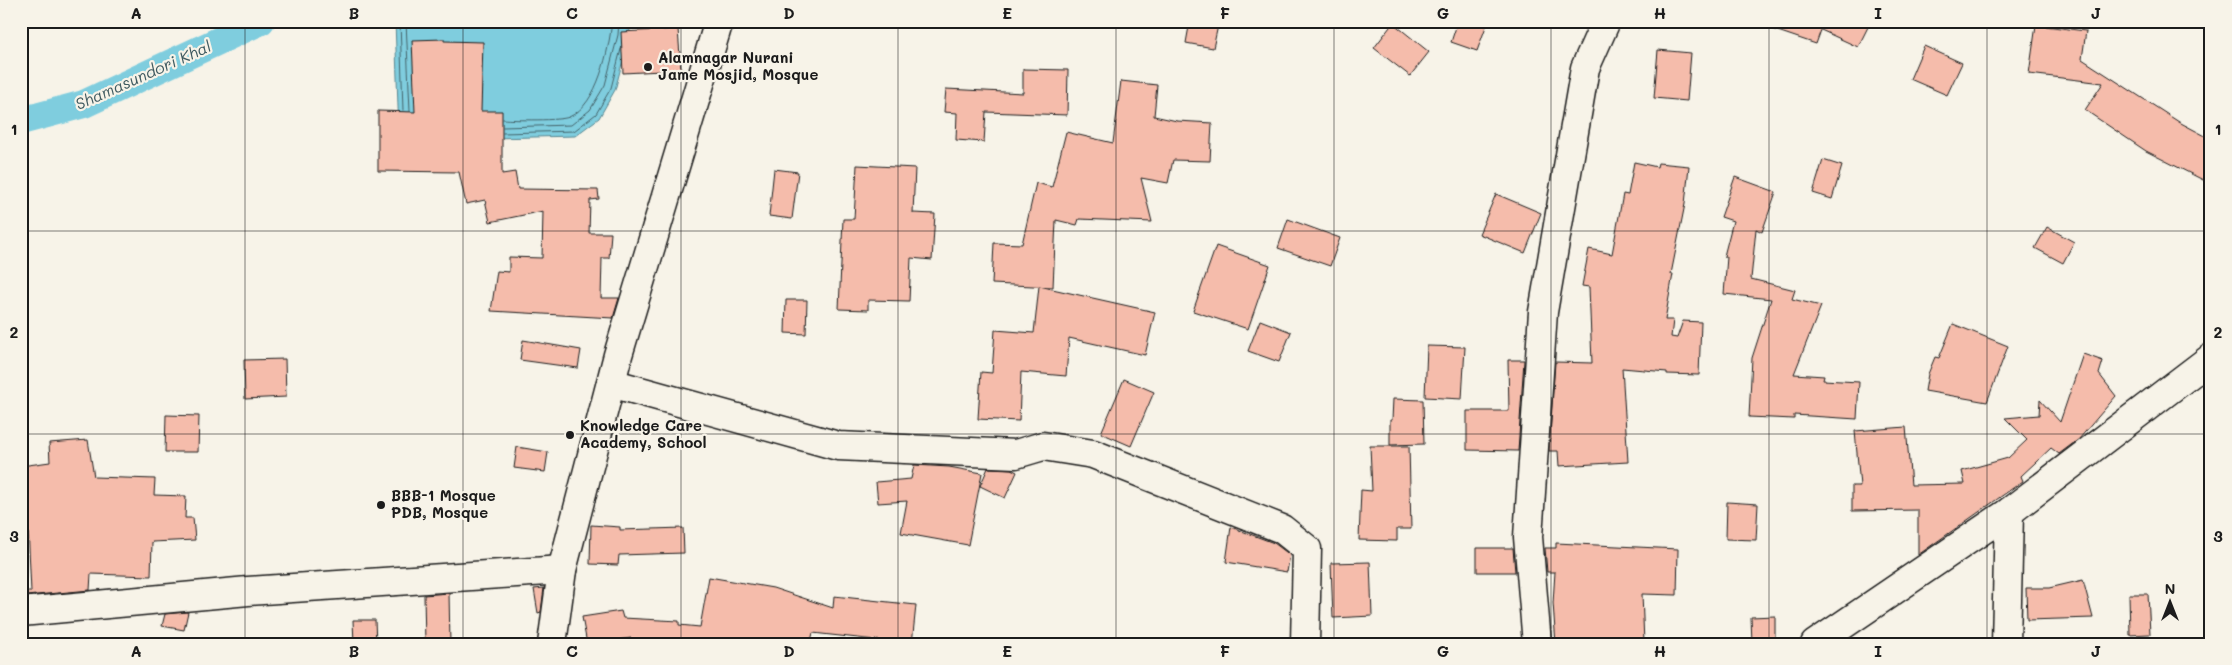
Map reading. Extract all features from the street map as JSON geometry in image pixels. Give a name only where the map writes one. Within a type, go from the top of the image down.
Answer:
[{"type":"street","points":[[552,644],[562,570],[611,383],[719,21]]},
{"type":"street","points":[[1537,644],[1528,536],[1543,312],[1585,68],[1606,21]]},
{"type":"street","points":[[1815,644],[2009,512],[2211,358]]},
{"type":"street","points":[[611,383],[838,446],[1016,454],[1043,446],[1093,454],[1282,529],[1306,549],[1305,644]]},
{"type":"street","points":[[2006,644],[2009,512]]},
{"type":"street","points":[[21,612],[248,591],[562,570]]},
{"type":"water","points":[[395,21],[631,21],[629,37],[615,90],[599,118],[575,136],[495,138],[399,135]]},
{"type":"building","points":[[1190,21],[1219,21],[1213,48],[1186,43]]},
{"type":"building","points":[[1458,21],[1488,21],[1477,51],[1451,42]]},
{"type":"building","points":[[1760,21],[1871,21],[1858,47],[1821,30],[1816,44],[1760,25]]},
{"type":"building","points":[[1393,23],[1429,52],[1410,76],[1374,48]]},
{"type":"building","points":[[2036,25],[2086,31],[2082,59],[2179,122],[2211,139],[2211,184],[2146,151],[2085,110],[2103,83],[2029,74]]},
{"type":"building","points":[[678,29],[681,70],[623,73],[621,32]]},
{"type":"building","points":[[444,39],[444,41],[483,42],[481,111],[502,111],[502,174],[515,172],[518,189],[598,190],[599,199],[590,200],[589,233],[611,233],[609,258],[602,258],[601,298],[619,298],[613,318],[491,311],[497,271],[509,272],[509,257],[542,258],[543,211],[490,222],[485,200],[466,204],[459,172],[378,171],[378,111],[415,112],[412,40]]},
{"type":"building","points":[[1924,46],[1962,63],[1947,95],[1910,79]]},
{"type":"building","points":[[1658,50],[1691,53],[1687,101],[1654,98]]},
{"type":"building","points":[[1023,69],[1068,70],[1067,115],[986,112],[984,142],[956,140],[957,113],[944,112],[946,89],[1023,93]]},
{"type":"building","points":[[1121,81],[1157,85],[1154,116],[1177,121],[1212,123],[1210,161],[1173,160],[1168,183],[1141,178],[1152,222],[1079,219],[1077,225],[1056,220],[1053,287],[992,284],[994,243],[1022,244],[1036,183],[1052,187],[1066,132],[1113,143]]},
{"type":"building","points":[[1823,160],[1842,166],[1832,199],[1813,193]]},
{"type":"building","points":[[1634,162],[1657,167],[1658,163],[1689,166],[1685,204],[1671,274],[1673,274],[1665,320],[1673,320],[1671,337],[1677,338],[1683,321],[1701,322],[1699,375],[1667,374],[1667,372],[1622,368],[1628,462],[1559,466],[1558,451],[1549,451],[1555,362],[1592,363],[1589,287],[1582,286],[1589,249],[1612,254],[1623,194],[1628,195]]},
{"type":"building","points":[[857,165],[915,168],[913,213],[935,214],[932,260],[911,258],[909,301],[868,300],[868,310],[839,309],[843,219],[854,219]]},
{"type":"building","points":[[774,169],[798,172],[792,219],[769,216]]},
{"type":"building","points":[[1735,177],[1776,192],[1762,232],[1756,229],[1751,279],[1795,290],[1792,299],[1821,306],[1794,374],[1824,376],[1823,380],[1859,382],[1857,419],[1794,415],[1794,419],[1749,417],[1752,358],[1771,299],[1724,294],[1727,257],[1724,256],[1733,221],[1721,217]]},
{"type":"building","points":[[1496,194],[1541,213],[1525,253],[1479,234]]},
{"type":"building","points":[[1288,219],[1340,238],[1330,266],[1278,248]]},
{"type":"building","points":[[2047,227],[2074,242],[2063,263],[2035,248]]},
{"type":"building","points":[[1216,246],[1270,265],[1248,329],[1193,311]]},
{"type":"building","points":[[1039,286],[1155,312],[1145,355],[1069,338],[1066,376],[1021,372],[1019,421],[978,419],[981,372],[992,373],[995,330],[1034,333]]},
{"type":"building","points":[[786,300],[807,300],[806,334],[785,333]]},
{"type":"building","points":[[1260,320],[1291,332],[1279,362],[1248,351]]},
{"type":"building","points":[[1953,324],[2008,346],[1987,402],[1925,391],[1928,374],[1935,357],[1939,358]]},
{"type":"building","points":[[523,340],[581,350],[578,368],[520,360]]},
{"type":"building","points":[[1427,346],[1465,347],[1462,399],[1425,397]]},
{"type":"building","points":[[2083,354],[2103,361],[2099,374],[2116,396],[2079,439],[2059,454],[2051,448],[2021,476],[2023,481],[1918,555],[1918,510],[1852,511],[1852,486],[1860,486],[1855,431],[1906,427],[1911,485],[1965,484],[1962,471],[2008,458],[2027,440],[2005,418],[2039,415],[2040,400],[2060,422]]},
{"type":"building","points":[[285,359],[286,397],[245,399],[244,360]]},
{"type":"building","points":[[1508,360],[1524,360],[1518,451],[1467,450],[1467,411],[1509,411]]},
{"type":"building","points":[[1124,379],[1154,392],[1131,446],[1101,433]]},
{"type":"building","points":[[1393,399],[1423,400],[1424,444],[1390,445],[1390,420],[1392,420]]},
{"type":"building","points":[[166,415],[199,416],[198,452],[165,452]]},
{"type":"building","points":[[88,440],[94,477],[155,479],[154,495],[186,496],[185,518],[193,518],[195,540],[152,542],[151,576],[91,574],[90,590],[26,596],[26,592],[31,592],[27,504],[21,505],[21,466],[50,462],[49,443]]},
{"type":"building","points":[[1370,446],[1409,446],[1411,529],[1397,529],[1397,541],[1359,540],[1361,490],[1372,491]]},
{"type":"building","points":[[517,447],[548,452],[545,472],[514,468]]},
{"type":"building","points":[[914,465],[949,467],[982,473],[968,545],[901,533],[907,501],[878,503],[876,482],[911,479]]},
{"type":"building","points":[[988,468],[1011,469],[1017,472],[1005,498],[980,486]]},
{"type":"building","points":[[1727,502],[1758,504],[1756,540],[1726,539]]},
{"type":"building","points":[[591,525],[620,527],[620,530],[683,528],[684,553],[619,555],[618,565],[590,564]]},
{"type":"building","points":[[1231,527],[1274,543],[1290,555],[1287,572],[1226,562]]},
{"type":"building","points":[[1556,543],[1678,549],[1677,595],[1642,594],[1644,643],[1556,644],[1553,603],[1555,572],[1547,572],[1545,548],[1556,548]]},
{"type":"building","points":[[1477,548],[1513,548],[1515,572],[1477,572]]},
{"type":"building","points":[[1370,562],[1372,616],[1333,618],[1331,563]]},
{"type":"building","points":[[709,577],[773,588],[833,608],[834,596],[916,605],[912,644],[813,633],[810,644],[631,644],[631,638],[587,644],[582,617],[621,611],[623,618],[679,621],[679,625],[700,627]]},
{"type":"building","points":[[2083,580],[2093,618],[2027,620],[2026,588],[2049,588]]},
{"type":"building","points":[[544,588],[541,612],[538,613],[534,589]]},
{"type":"building","points":[[449,593],[450,644],[425,644],[424,595]]},
{"type":"building","points":[[2129,594],[2148,594],[2150,634],[2130,635]]},
{"type":"building","points":[[188,612],[184,630],[162,626],[165,614]]},
{"type":"building","points":[[1775,616],[1775,644],[1752,644],[1751,617]]},
{"type":"building","points":[[353,620],[375,620],[376,644],[354,644]]},
{"type":"waterway","name":"Shamasundori Khal","points":[[21,121],[84,104],[261,21]]},
{"type":"place","name":"Alamnagar Nurani Jame Mosjid, Mosque","points":[[648,67]]},
{"type":"place","name":"Knowledge Care Academy, School","points":[[570,435]]},
{"type":"place","name":"BBB-1 Mosque PDB, Mosque","points":[[381,505]]}]
